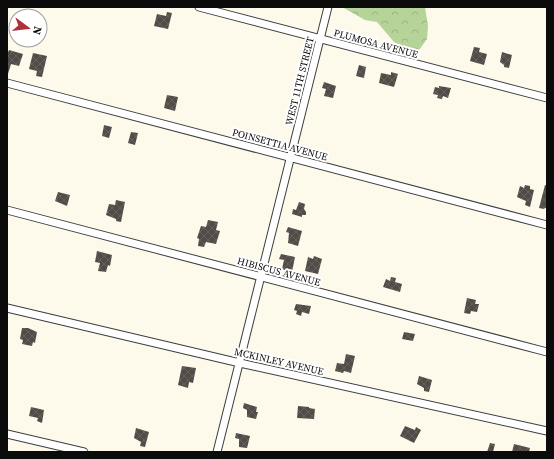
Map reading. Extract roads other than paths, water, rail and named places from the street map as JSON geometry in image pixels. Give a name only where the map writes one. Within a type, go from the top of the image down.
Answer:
[{"type":"street","name":"PLUMOSA AVENUE","points":[[199,7],[547,98]]},
{"type":"street","name":"WEST 11TH STREET","points":[[217,452],[328,7]]},
{"type":"street","name":"POINSETTIA AVENUE","points":[[7,83],[547,225]]},
{"type":"street","name":"HIBISCUS AVENUE","points":[[7,210],[547,352]]},
{"type":"street","name":"MCKINLEY AVENUE","points":[[7,308],[240,363],[547,431]]},
{"type":"street","points":[[7,434],[84,452]]}]
